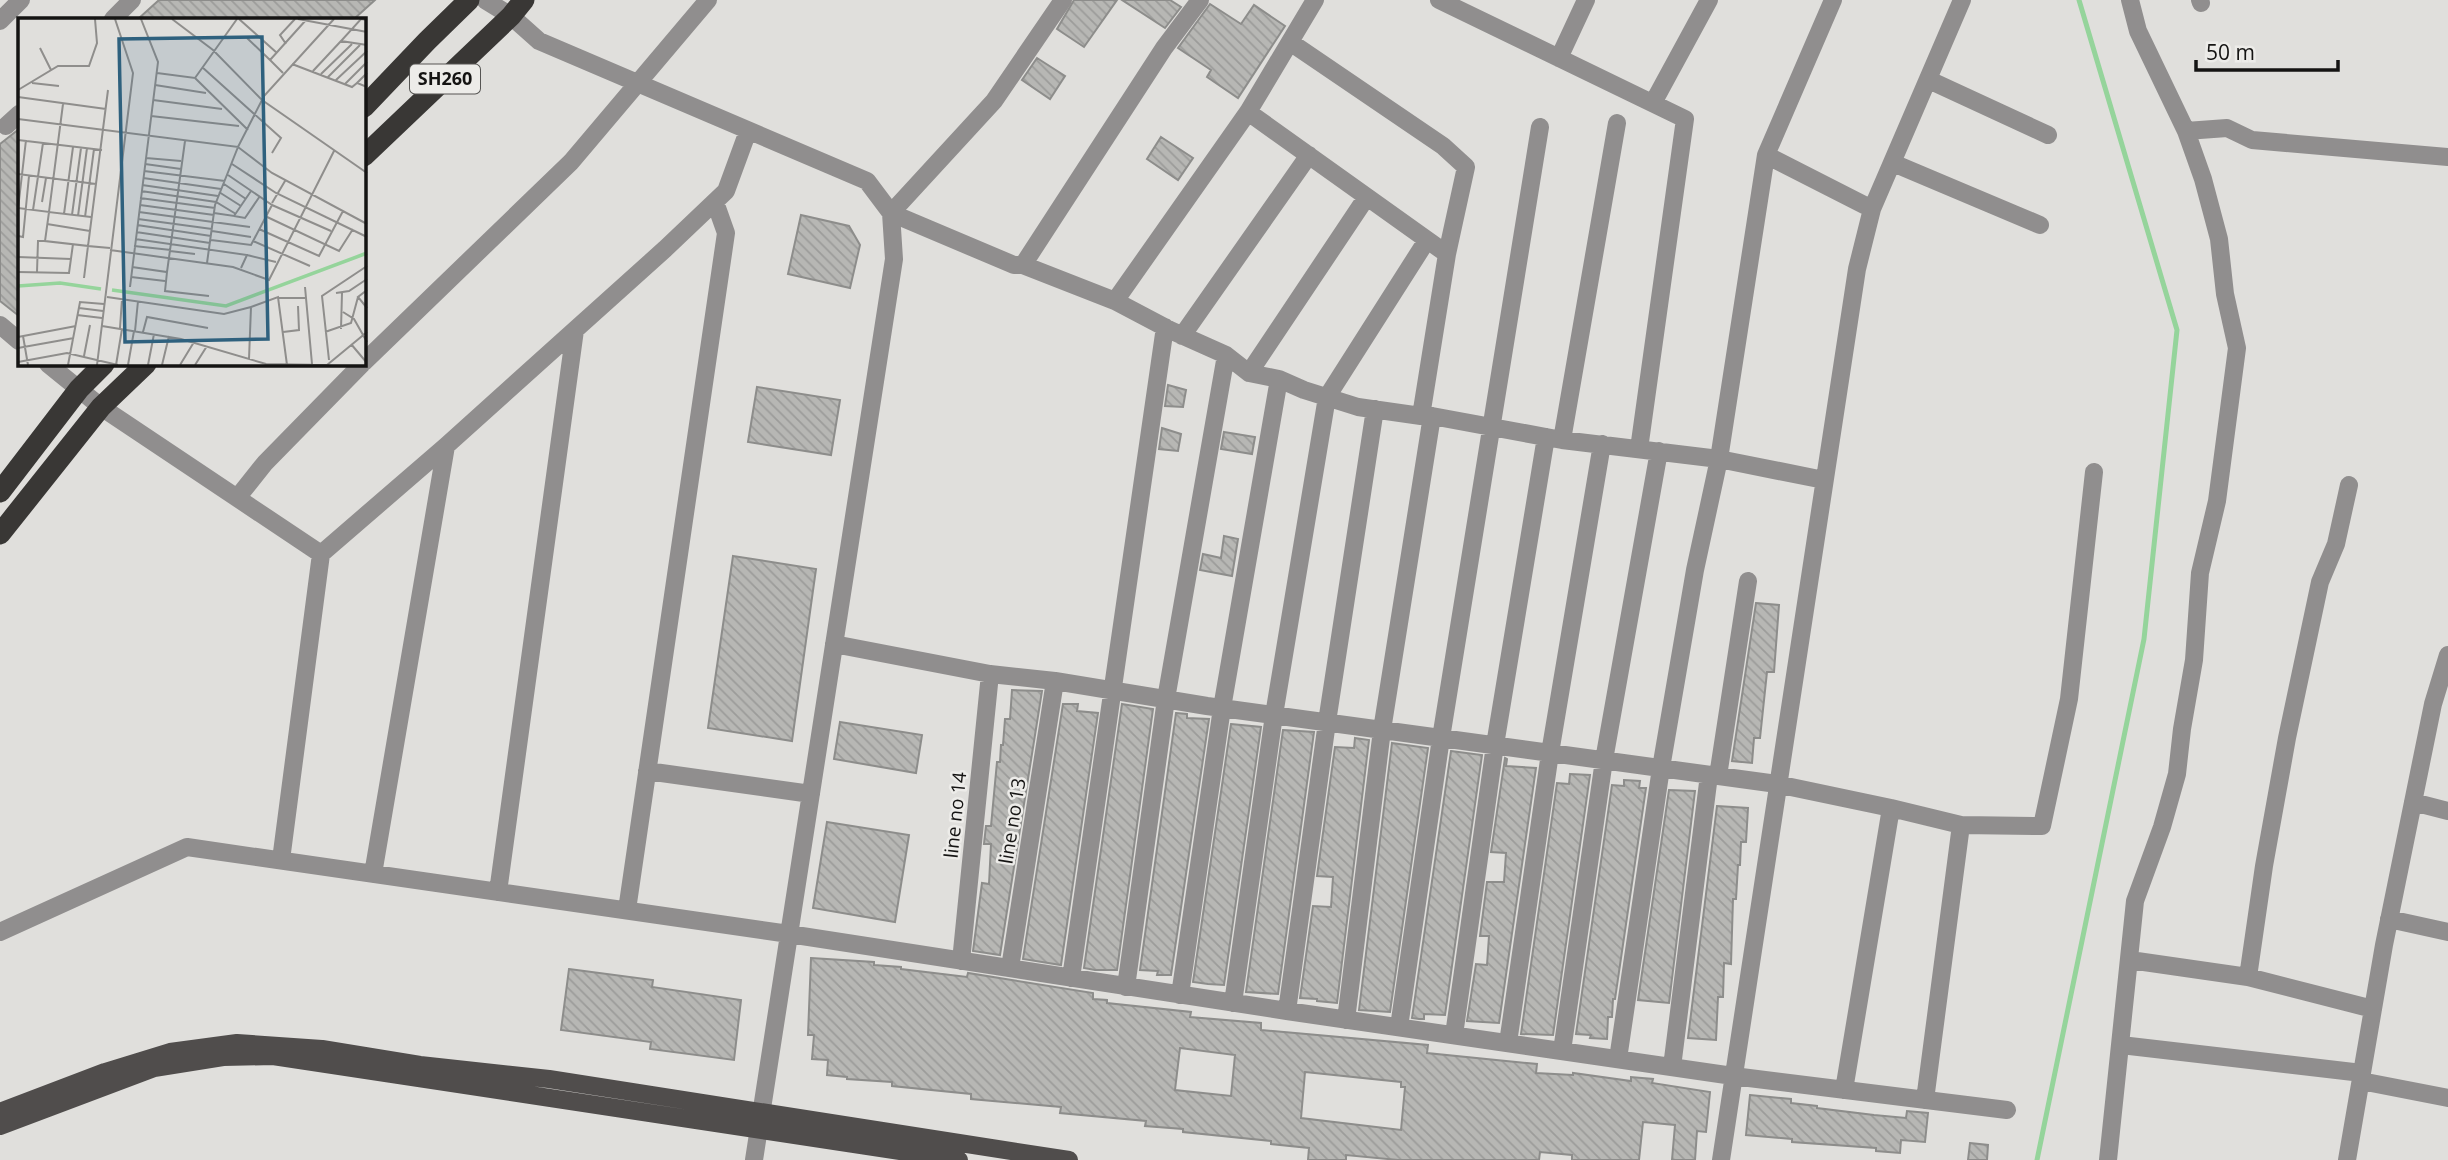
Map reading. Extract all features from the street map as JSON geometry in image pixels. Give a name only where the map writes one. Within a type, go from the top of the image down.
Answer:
[{"type":"highway","points":[[366,105],[469,0]]},
{"type":"highway","name":"SH260","points":[[366,154],[517,8]]},
{"type":"highway","points":[[0,492],[79,389],[102,366]]},
{"type":"highway","points":[[0,534],[101,407],[144,366]]},
{"type":"main road","points":[[0,1112],[105,1072],[170,1052],[237,1043],[322,1049],[420,1065],[550,1079],[959,1160]]},
{"type":"main road","points":[[0,1126],[154,1068],[223,1057],[273,1056],[760,1122],[836,1123],[1069,1160]]},
{"type":"street","points":[[0,21],[21,0]]},
{"type":"street","points":[[114,18],[132,0]]},
{"type":"street","points":[[485,0],[517,8],[539,41],[867,181],[891,213],[1014,265],[1023,265],[1115,301],[1182,336],[1226,355],[1249,373],[1279,379],[1326,397],[1375,409],[1554,438],[1718,459],[1824,480]]},
{"type":"street","points":[[366,360],[571,163],[708,0]]},
{"type":"street","points":[[754,1160],[894,259],[891,213],[994,101],[1063,0]]},
{"type":"street","points":[[1023,265],[1164,48],[1200,0]]},
{"type":"street","points":[[1115,301],[1248,112],[1315,0]]},
{"type":"street","points":[[1559,58],[1586,0]]},
{"type":"street","points":[[1653,103],[1709,0]]},
{"type":"street","points":[[1618,1059],[1661,768],[1695,570],[1718,459],[1766,155],[1833,0]]},
{"type":"street","points":[[1721,1160],[1857,269],[1872,209],[1962,0]]},
{"type":"street","points":[[2108,1160],[2135,901],[2162,827],[2177,774],[2194,660],[2200,573],[2217,501],[2237,348],[2225,294],[2219,239],[2203,179],[2186,131],[2138,31],[2130,0]]},
{"type":"street","points":[[1451,3],[1685,119],[1639,449]]},
{"type":"street","points":[[1290,42],[1443,146],[1466,167],[1447,254],[1382,730],[1346,1020]]},
{"type":"street","points":[[1928,80],[2048,135]]},
{"type":"street","points":[[1248,112],[1447,254]]},
{"type":"street","points":[[1454,1035],[1494,745],[1617,123]]},
{"type":"street","points":[[1399,1027],[1441,738],[1540,127]]},
{"type":"street","points":[[2186,131],[2227,128],[2252,140],[2448,157]]},
{"type":"street","points":[[281,860],[321,554],[446,446],[715,202],[726,191],[748,131]]},
{"type":"street","points":[[1182,336],[1309,155]]},
{"type":"street","points":[[1766,155],[1872,209]]},
{"type":"street","points":[[1893,163],[2040,225]]},
{"type":"street","points":[[1249,373],[1366,198]]},
{"type":"street","points":[[627,911],[726,233],[715,202]]},
{"type":"street","points":[[1233,1003],[1274,715],[1326,397],[1427,240]]},
{"type":"street","points":[[0,325],[18,340]]},
{"type":"street","points":[[1071,978],[1165,327]]},
{"type":"street","points":[[498,892],[575,330]]},
{"type":"street","points":[[1126,987],[1166,699],[1226,355]]},
{"type":"street","points":[[50,366],[101,407],[321,554]]},
{"type":"street","points":[[237,498],[265,463],[360,366]]},
{"type":"street","points":[[1180,995],[1222,708],[1279,379]]},
{"type":"street","points":[[1287,1011],[1327,722],[1375,409]]},
{"type":"street","points":[[1508,1043],[1550,753],[1602,444]]},
{"type":"street","points":[[373,874],[446,446]]},
{"type":"street","points":[[1562,1051],[1604,760],[1659,451]]},
{"type":"street","points":[[834,644],[990,674],[1777,784],[1961,825],[2042,827],[2069,699],[2094,472]]},
{"type":"street","points":[[2249,977],[2264,866],[2293,712],[2320,582],[2336,544],[2349,485]]},
{"type":"street","points":[[1672,1067],[1713,775],[1748,581]]},
{"type":"street","points":[[2347,1160],[2389,919],[2433,704],[2448,655]]},
{"type":"street","name":"line no 14","points":[[961,961],[990,674]]},
{"type":"street","name":"line no 13","points":[[1010,968],[1055,681]]},
{"type":"street","points":[[647,771],[811,794]]},
{"type":"street","points":[[2413,802],[2448,811]]},
{"type":"street","points":[[1844,1090],[1891,808]]},
{"type":"street","points":[[1926,1100],[1961,825]]},
{"type":"street","points":[[0,932],[187,847],[789,934],[1126,987],[1733,1076],[2007,1110]]},
{"type":"street","points":[[2389,919],[2448,932]]},
{"type":"street","points":[[2130,960],[2249,977],[2373,1009]]},
{"type":"street","points":[[2121,1045],[2362,1077],[2448,1098]]},
{"type":"building","points":[[159,0],[375,0],[355,18],[139,18]]},
{"type":"building","points":[[1074,0],[1117,0],[1084,47],[1057,29]]},
{"type":"building","points":[[1122,0],[1170,0],[1181,7],[1165,28]]},
{"type":"building","points":[[1210,4],[1241,24],[1254,5],[1285,26],[1238,98],[1207,77],[1211,70],[1178,48]]},
{"type":"building","points":[[1037,58],[1065,76],[1050,99],[1022,80]]},
{"type":"building","points":[[18,130],[18,315],[0,301],[0,144]]},
{"type":"building","points":[[1161,137],[1193,158],[1178,180],[1147,159]]},
{"type":"building","points":[[801,215],[849,226],[860,245],[850,288],[788,274]]},
{"type":"building","points":[[1168,385],[1186,390],[1183,407],[1165,406]]},
{"type":"building","points":[[757,387],[840,400],[831,455],[748,442]]},
{"type":"building","points":[[1162,428],[1181,434],[1178,451],[1159,449]]},
{"type":"building","points":[[1224,432],[1255,437],[1252,454],[1221,449]]},
{"type":"building","points":[[1224,536],[1238,539],[1232,576],[1200,570],[1203,554],[1221,558]]},
{"type":"building","points":[[733,556],[816,569],[792,741],[708,728]]},
{"type":"building","points":[[1756,603],[1779,605],[1774,672],[1767,672],[1760,738],[1754,738],[1752,763],[1732,761]]},
{"type":"building","points":[[1012,690],[1042,691],[1000,955],[973,951],[982,883],[989,884],[991,844],[984,844],[986,826],[991,826],[997,762],[1000,762],[1005,719],[1010,719]]},
{"type":"building","points":[[1063,704],[1078,704],[1077,711],[1098,713],[1061,965],[1023,959]]},
{"type":"building","points":[[1122,704],[1153,709],[1117,970],[1095,970],[1084,968]]},
{"type":"building","points":[[1176,713],[1187,714],[1187,718],[1209,719],[1171,975],[1157,975],[1158,971],[1140,970]]},
{"type":"building","points":[[840,722],[922,735],[916,773],[834,759]]},
{"type":"building","points":[[1231,724],[1261,727],[1224,985],[1193,982]]},
{"type":"building","points":[[1283,730],[1314,732],[1278,994],[1246,992]]},
{"type":"building","points":[[1355,738],[1369,740],[1337,1003],[1300,998],[1313,906],[1331,907],[1333,877],[1317,876],[1335,747],[1354,748]]},
{"type":"building","points":[[1392,743],[1428,748],[1390,1012],[1359,1010]]},
{"type":"building","points":[[1451,751],[1482,755],[1445,1015],[1424,1014],[1424,1019],[1419,1019],[1412,1018]]},
{"type":"building","points":[[1505,758],[1506,766],[1536,768],[1499,1023],[1467,1021],[1476,964],[1487,965],[1489,936],[1480,936],[1487,882],[1504,882],[1506,853],[1491,852]]},
{"type":"building","points":[[1570,774],[1590,775],[1553,1035],[1521,1034],[1557,783],[1569,784]]},
{"type":"building","points":[[1624,780],[1640,781],[1639,788],[1646,788],[1612,1017],[1608,1017],[1607,1039],[1590,1038],[1591,1035],[1576,1034],[1612,785],[1624,786]]},
{"type":"building","points":[[1669,790],[1695,791],[1669,1003],[1638,1000]]},
{"type":"building","points":[[1717,806],[1748,808],[1746,842],[1741,842],[1736,899],[1733,899],[1731,964],[1724,963],[1723,997],[1718,997],[1716,1040],[1688,1038]]},
{"type":"building","points":[[827,822],[909,835],[895,922],[813,908]]},
{"type":"building","points":[[811,958],[874,962],[874,965],[967,977],[968,973],[1093,993],[1093,999],[1107,1000],[1107,1003],[1191,1012],[1190,1017],[1261,1023],[1261,1030],[1428,1045],[1427,1053],[1537,1064],[1536,1073],[1573,1073],[1631,1081],[1631,1077],[1653,1079],[1652,1083],[1710,1092],[1706,1132],[1697,1131],[1695,1160],[1672,1160],[1675,1125],[1643,1122],[1639,1160],[1572,1160],[1572,1155],[1540,1152],[1539,1160],[1398,1160],[1346,1155],[1346,1160],[1308,1160],[1309,1148],[1271,1144],[1271,1141],[1183,1132],[1183,1129],[1145,1126],[1146,1121],[1060,1113],[1061,1107],[971,1099],[971,1094],[892,1086],[892,1082],[827,1075],[828,1060],[812,1059],[814,1035],[808,1035]],"holes":[[[1180,1048],[1235,1055],[1231,1096],[1175,1090]],[[1305,1072],[1401,1082],[1401,1087],[1405,1087],[1401,1130],[1301,1118]]]},
{"type":"building","points":[[569,969],[653,980],[652,987],[741,1000],[734,1060],[650,1049],[651,1042],[561,1030]]},
{"type":"building","points":[[1750,1095],[1791,1099],[1791,1103],[1874,1115],[1906,1118],[1907,1111],[1928,1113],[1925,1142],[1901,1140],[1900,1153],[1876,1151],[1876,1148],[1792,1142],[1792,1139],[1746,1135]]},
{"type":"building","points":[[1970,1143],[1988,1145],[1987,1160],[1968,1160]]},
{"type":"waterway","points":[[2037,1160],[2144,639],[2177,330],[2079,0]]}]
